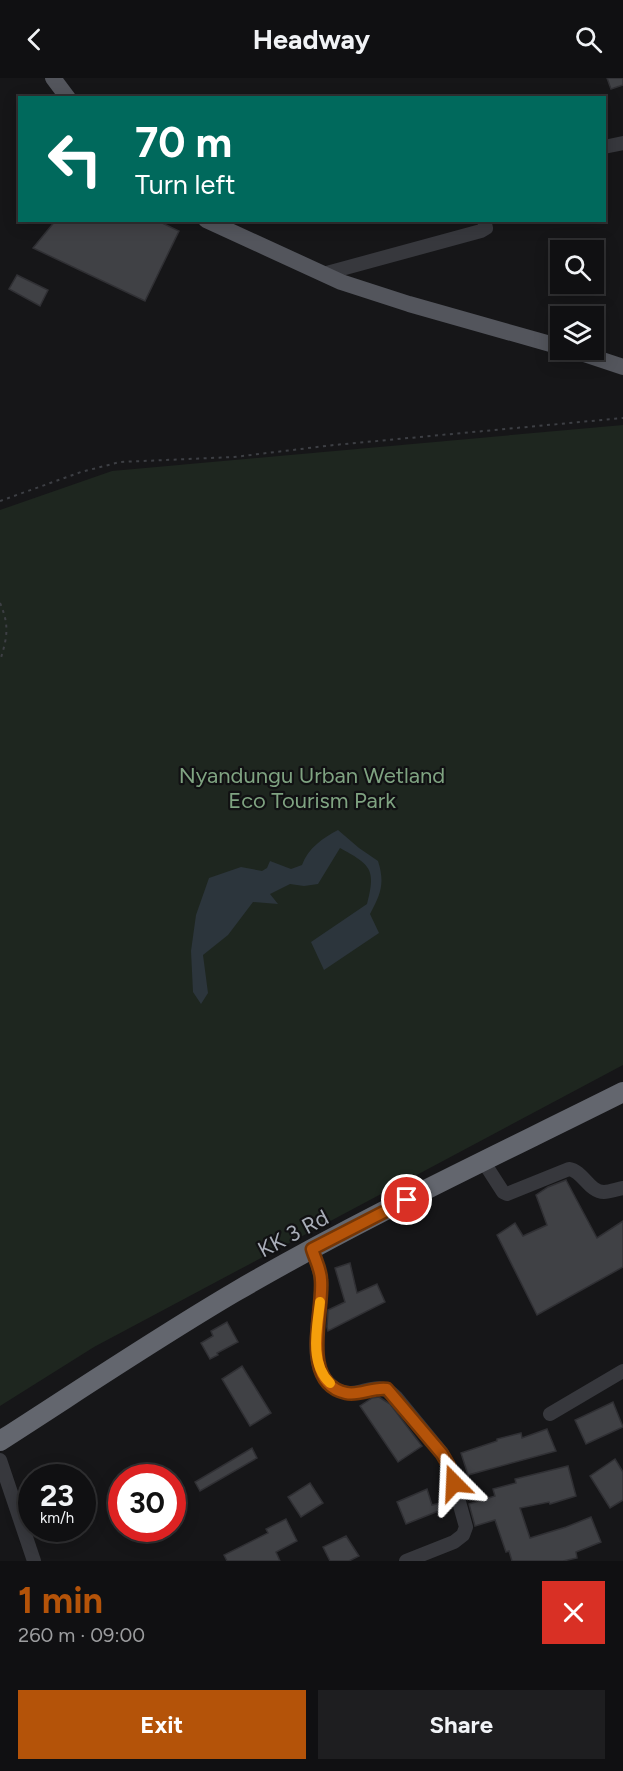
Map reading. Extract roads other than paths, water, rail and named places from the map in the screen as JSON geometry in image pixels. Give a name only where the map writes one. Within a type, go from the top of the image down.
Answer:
[{"type":"highway","name":"KK 3 Rd","points":[[0,1441],[214,1305],[312,1249],[623,1092]]},
{"type":"main road","points":[[53,78],[66,96]]},
{"type":"main road","points":[[210,222],[323,274],[409,304],[550,343]]},
{"type":"main road","points":[[604,360],[623,366]]},
{"type":"street","points":[[606,147],[623,143]]},
{"type":"street","points":[[323,274],[481,231],[486,228],[484,222]]},
{"type":"street","points":[[483,1161],[503,1192],[507,1194],[569,1169],[577,1172],[599,1191],[623,1188]]},
{"type":"street","points":[[312,1249],[321,1280],[316,1344],[318,1362],[326,1379],[336,1389],[348,1393],[362,1392],[376,1387],[387,1389],[442,1454],[449,1466],[464,1516],[466,1527],[463,1535],[454,1542],[406,1561]]},
{"type":"street","points":[[550,1414],[623,1371]]},
{"type":"street","points":[[0,1460],[34,1561]]},
{"type":"park label","name":"Nyandungu Urban Wetland Eco Tourism Park","points":[[312,788]]}]
